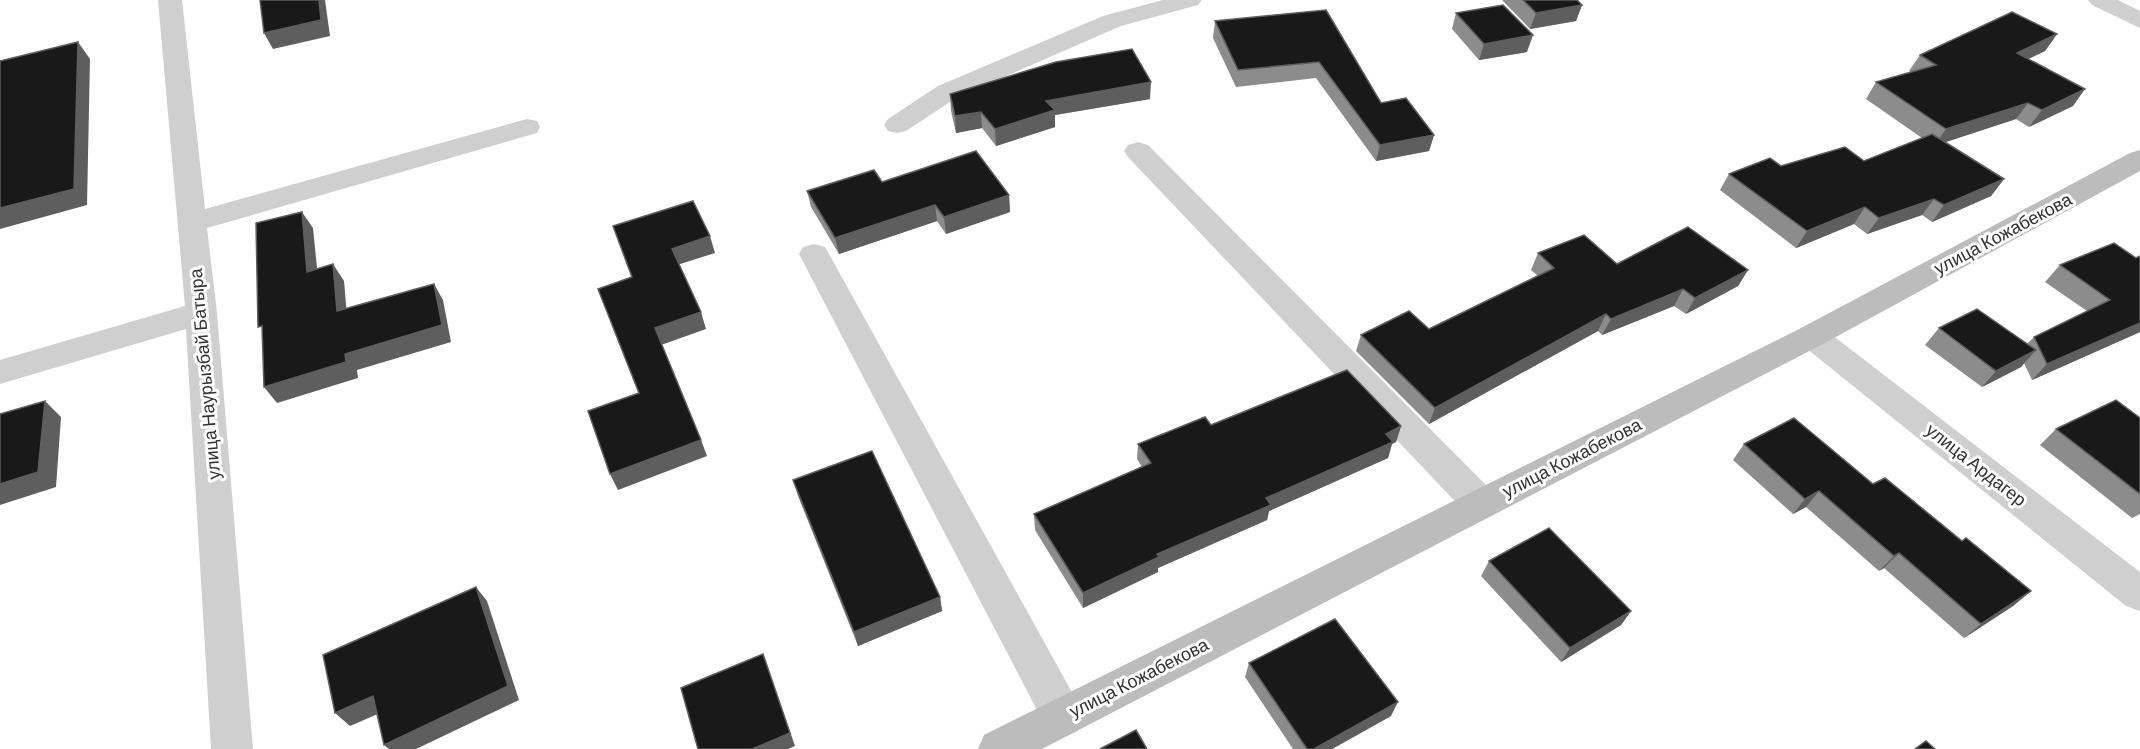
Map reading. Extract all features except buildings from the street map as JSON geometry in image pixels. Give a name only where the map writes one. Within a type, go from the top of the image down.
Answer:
[{"type":"main road","name":"улица Кожабекова","points":[[999,749],[1812,336],[2140,159]]},
{"type":"street","name":"улица Наурызбай Батыра","points":[[170,0],[201,313],[232,749]]},
{"type":"street","points":[[897,125],[947,92],[1043,50],[1112,21],[1190,0]]},
{"type":"street","points":[[2100,0],[2140,21]]},
{"type":"street","points":[[192,222],[527,127]]},
{"type":"street","points":[[1138,151],[1481,504]]},
{"type":"street","points":[[814,254],[1063,717]]},
{"type":"street","points":[[0,372],[201,313]]},
{"type":"street","name":"улица Ардагер","points":[[1812,336],[2140,594]]}]
